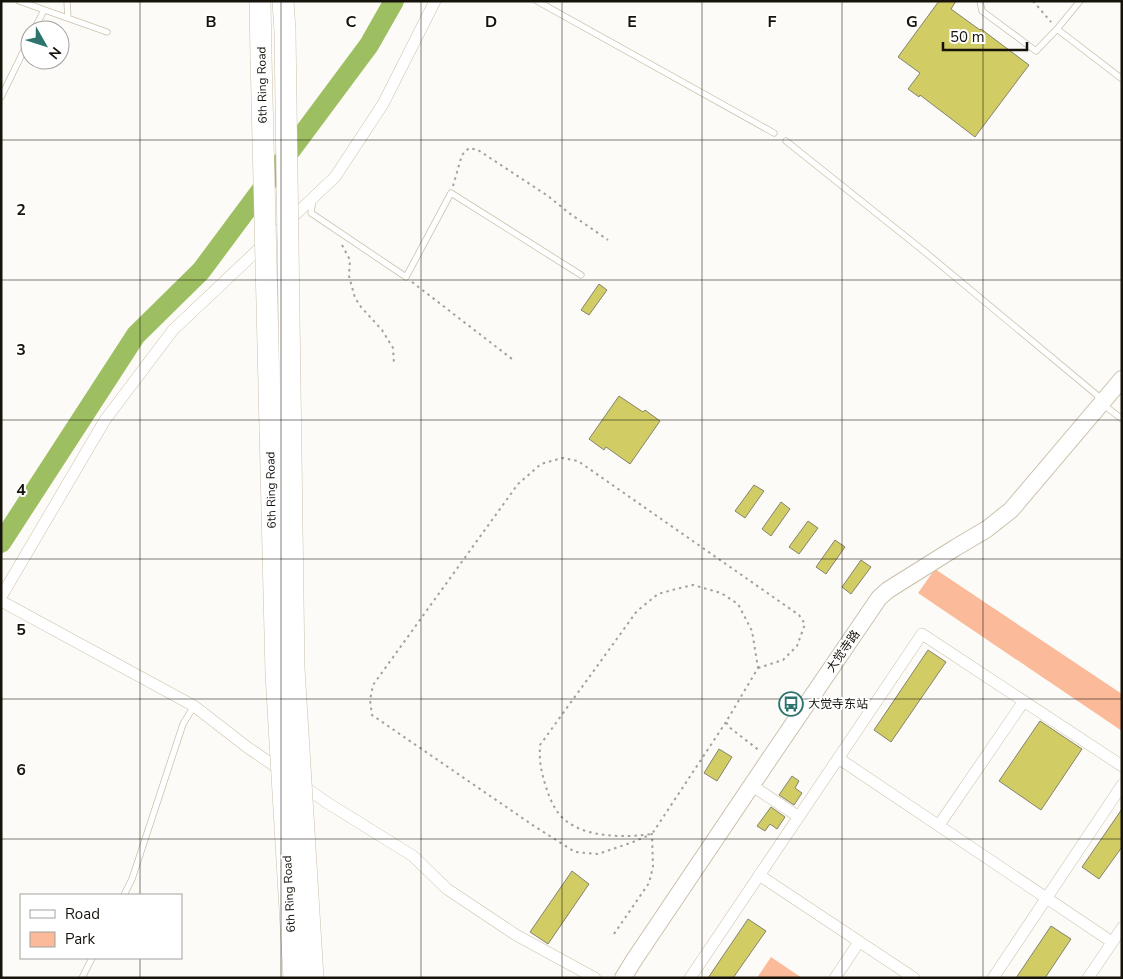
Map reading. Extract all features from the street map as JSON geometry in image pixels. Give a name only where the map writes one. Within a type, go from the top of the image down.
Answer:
[{"type":"highway","name":"6th Ring Road","points":[[260,1],[276,674],[294,978]]},
{"type":"highway","name":"6th Ring Road","points":[[283,1],[285,31],[294,668],[313,978]]},
{"type":"main road","name":"大觉寺路","points":[[623,978],[751,785],[879,598],[888,590],[987,529],[1011,510],[1122,378]]},
{"type":"street","points":[[435,1],[383,104],[335,177],[173,330],[105,420],[1,599],[194,706],[247,747],[318,796],[413,856],[447,889],[516,935],[595,978]]},
{"type":"street","points":[[690,978],[922,634],[1122,766]]},
{"type":"street","points":[[939,826],[1024,701]]},
{"type":"street","points":[[838,758],[1112,942]]},
{"type":"street","points":[[751,785],[799,817]]},
{"type":"street","points":[[993,978],[1122,785]]},
{"type":"street","points":[[759,876],[914,978]]},
{"type":"street","points":[[1088,978],[1122,928]]},
{"type":"street","points":[[835,978],[859,942]]},
{"type":"lane","points":[[19,1],[107,32]]},
{"type":"lane","points":[[68,1],[68,18]]},
{"type":"lane","points":[[537,1],[774,133]]},
{"type":"lane","points":[[980,1],[982,11],[1036,51],[1058,29],[1080,1]]},
{"type":"lane","points":[[39,20],[44,10]]},
{"type":"lane","points":[[1058,29],[1122,79]]},
{"type":"lane","points":[[1,97],[20,58]]},
{"type":"lane","points":[[786,140],[925,252],[1122,419]]},
{"type":"lane","points":[[314,197],[311,213],[406,278],[451,193],[581,275]]},
{"type":"lane","points":[[124,894],[132,879],[183,724],[194,706]]},
{"type":"lane","points":[[82,978],[92,959]]},
{"type":"path","points":[[1033,1],[1058,29]]},
{"type":"path","points":[[451,193],[462,155],[469,148],[478,150],[548,196],[608,240]]},
{"type":"path","points":[[334,229],[350,260],[349,276],[355,298],[382,330],[393,348],[394,364]]},
{"type":"path","points":[[406,278],[512,358]]},
{"type":"path","points":[[652,834],[636,836],[599,835],[571,824],[560,815],[550,799],[539,761],[540,745],[637,611],[658,594],[693,585],[721,593],[738,604],[752,631],[758,668],[726,722],[652,834],[598,854],[575,852],[372,715],[370,700],[373,685],[518,484],[541,464],[562,458],[578,461],[799,615],[805,624],[797,646],[783,660],[758,668]]},
{"type":"path","points":[[726,722],[729,727],[770,758]]},
{"type":"path","points":[[614,934],[649,883],[653,867],[652,834]]},
{"type":"green space","points":[[935,569],[1122,694],[1122,731],[918,593]]},
{"type":"green space","points":[[771,957],[802,978],[757,978]]},
{"type":"building","points":[[939,1],[956,1],[951,9],[1029,65],[975,137],[920,95],[919,97],[908,89],[920,73],[898,57]]},
{"type":"building","points":[[599,284],[607,290],[589,315],[581,310]]},
{"type":"building","points":[[619,396],[643,412],[645,410],[660,421],[630,464],[606,447],[604,450],[589,439]]},
{"type":"building","points":[[754,485],[764,491],[745,518],[735,511]]},
{"type":"building","points":[[781,502],[790,509],[771,536],[762,529]]},
{"type":"building","points":[[808,521],[818,528],[799,554],[789,547]]},
{"type":"building","points":[[835,540],[845,547],[826,574],[816,567]]},
{"type":"building","points":[[861,560],[871,567],[851,594],[842,587]]},
{"type":"building","points":[[928,650],[946,662],[891,742],[874,730]]},
{"type":"building","points":[[1040,721],[1082,749],[1041,810],[999,781]]},
{"type":"building","points":[[719,749],[732,757],[717,781],[704,773]]},
{"type":"building","points":[[792,776],[799,781],[795,788],[802,793],[794,805],[779,795]]},
{"type":"building","points":[[771,807],[785,817],[777,829],[770,824],[765,831],[757,826]]},
{"type":"building","points":[[1122,809],[1122,847],[1099,879],[1082,867]]},
{"type":"building","points":[[572,871],[589,884],[548,944],[530,932]]},
{"type":"building","points":[[748,919],[766,931],[733,978],[708,978]]},
{"type":"building","points":[[1051,926],[1071,939],[1045,978],[1016,978]]},
{"type":"waterway","points":[[1,543],[136,335],[201,271],[369,45],[394,1]]},
{"type":"place","name":"大觉寺东站","points":[[791,704]]}]
